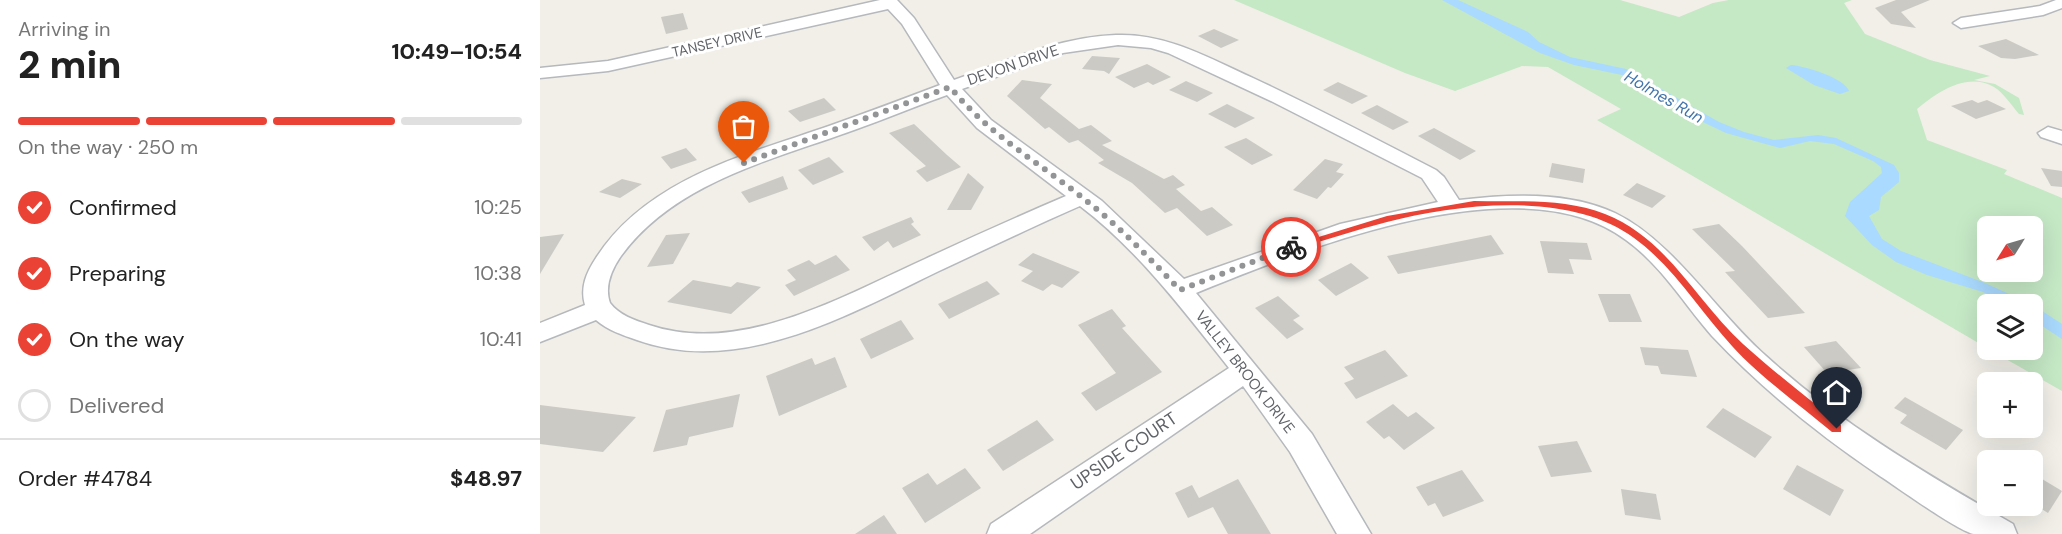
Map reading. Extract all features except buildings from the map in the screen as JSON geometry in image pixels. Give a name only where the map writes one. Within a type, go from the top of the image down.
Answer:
[{"type":"street","name":"TANSEY DRIVE","points":[[540,74],[619,64],[890,2]]},
{"type":"street","name":"VALLEY BROOK DRIVE","points":[[890,2],[908,21],[950,87],[984,124],[1081,196],[1132,240],[1180,290],[1246,370],[1301,443],[1355,534]]},
{"type":"street","points":[[1961,23],[2038,11],[2062,3]]},
{"type":"street","name":"DEVON DRIVE","points":[[599,309],[593,289],[601,269],[627,233],[667,201],[695,185],[744,163],[950,87],[1078,43],[1117,40],[1157,44],[1260,88],[1429,174],[1437,181],[1452,207]]},
{"type":"street","points":[[540,333],[599,309],[608,317],[645,337],[662,340],[710,342],[746,337],[782,328],[859,298],[1081,196]]},
{"type":"street","points":[[1180,290],[1317,238],[1387,219],[1452,207],[1508,203],[1562,206],[1582,210],[1616,222],[1654,249],[1737,345],[1820,416],[1870,454],[2001,534]]},
{"type":"street","name":"UPSIDE COURT","points":[[1003,534],[1246,370]]},
{"type":"green space","points":[[1234,0],[1620,0],[1679,17],[1713,3],[1729,0],[1852,0],[1844,3],[1865,34],[1930,60],[1990,76],[1974,80],[1995,84],[2019,98],[2024,115],[2019,114],[1994,87],[1973,81],[1952,86],[1917,109],[1927,140],[2007,170],[2004,174],[2062,198],[2062,391],[2043,380],[2043,372],[2029,372],[2008,360],[2043,360],[2043,294],[1977,294],[1977,342],[1597,120],[1621,109],[1548,67],[1522,66],[1455,91],[1405,73]]},
{"type":"water","name":"Holmes Run","points":[[1442,0],[1458,0],[1528,32],[1539,42],[1570,57],[1626,69],[1719,122],[1744,132],[1774,140],[1818,135],[1836,138],[1894,165],[1899,173],[1899,182],[1881,197],[1879,210],[1869,216],[1882,239],[1901,251],[2009,294],[1987,294],[1927,275],[1896,262],[1872,245],[1845,216],[1850,202],[1882,173],[1881,167],[1873,161],[1834,144],[1810,141],[1780,148],[1726,133],[1669,106],[1627,76],[1574,65],[1540,53]]},
{"type":"water","points":[[1791,65],[1832,77],[1846,86],[1849,91],[1840,94],[1814,85],[1786,68]]},
{"type":"water","points":[[2043,312],[2062,324],[2062,339],[2043,327]]},
{"type":"way so far","points":[[744,163],[950,87],[962,102],[1002,140],[1094,206],[1132,240],[1180,290],[1291,247]]},
{"type":"route","points":[[1291,247],[1345,229],[1387,219],[1474,204],[1542,204],[1562,206],[1602,216],[1616,222],[1654,249],[1737,345],[1837,429]]}]
